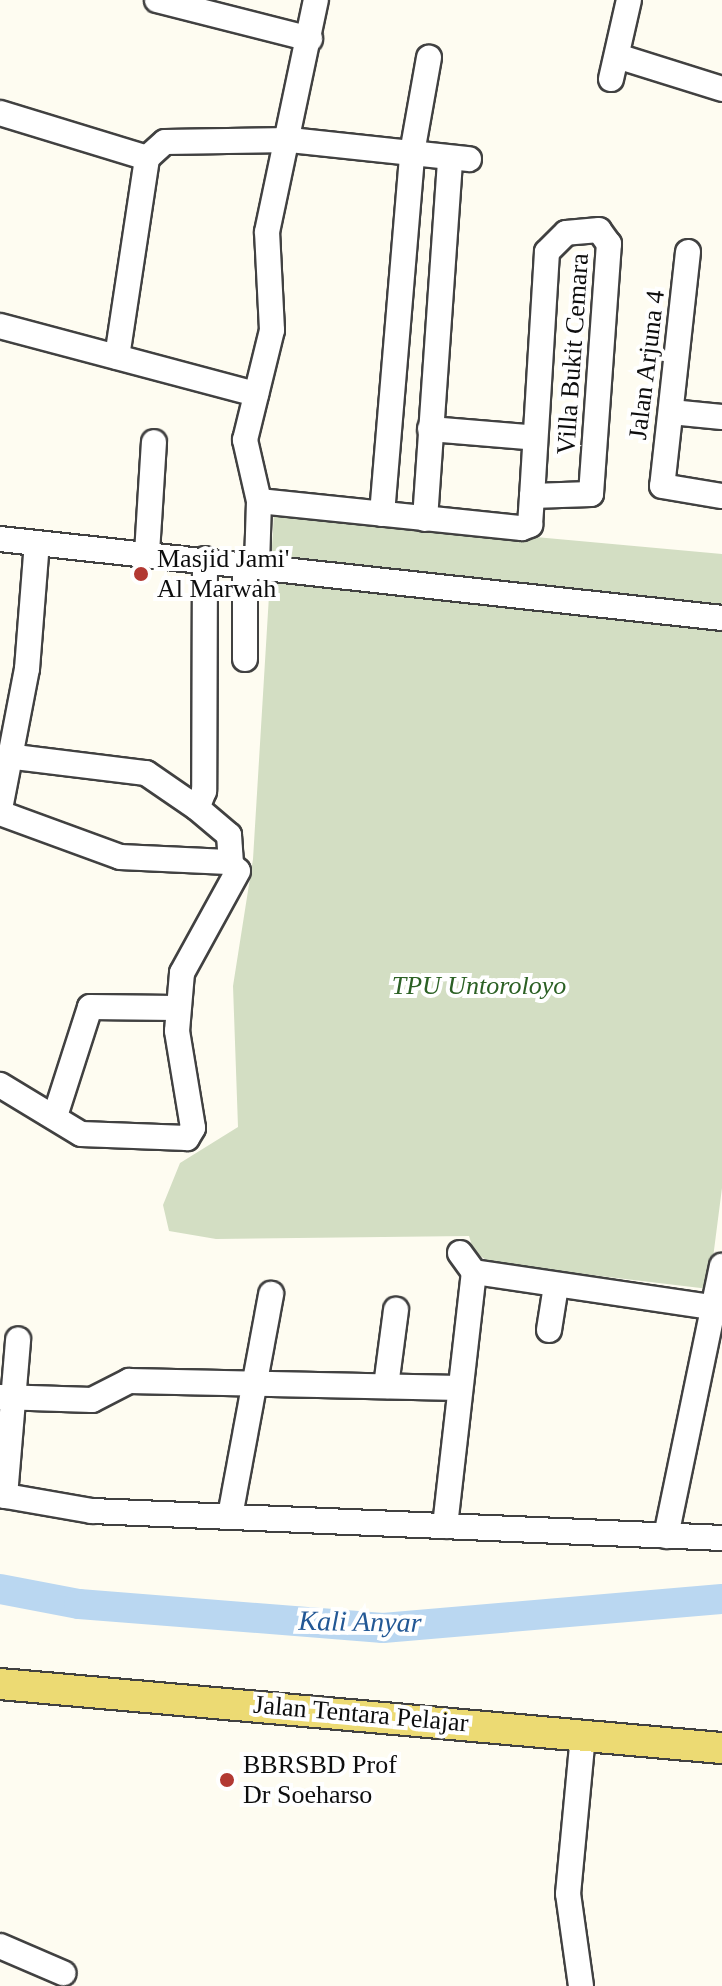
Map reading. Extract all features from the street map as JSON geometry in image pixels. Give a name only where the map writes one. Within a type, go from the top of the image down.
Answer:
[{"type":"main road","name":"Jalan Tentara Pelajar","points":[[0,1684],[722,1748]]},
{"type":"street","points":[[245,659],[251,564],[259,501],[244,457],[272,320],[267,232],[290,140],[316,0]]},
{"type":"street","points":[[629,0],[614,68],[722,89]]},
{"type":"street","points":[[170,4],[310,39]]},
{"type":"street","points":[[382,514],[412,153],[429,58]]},
{"type":"street","points":[[0,113],[141,156],[177,138],[290,140],[460,158],[430,429],[425,519],[259,501]]},
{"type":"street","points":[[117,357],[141,156]]},
{"type":"street","name":"Villa Bukit Cemara","points":[[425,519],[522,528],[531,519],[532,496],[547,252],[566,233],[599,230],[609,244],[592,491],[532,496]]},
{"type":"street","name":"Jalan Arjuna 4","points":[[688,252],[662,486],[722,496]]},
{"type":"street","points":[[0,326],[256,394]]},
{"type":"street","points":[[671,412],[722,417]]},
{"type":"street","points":[[430,429],[527,437]]},
{"type":"street","points":[[147,553],[154,442]]},
{"type":"street","points":[[0,539],[251,564],[722,618]]},
{"type":"street","points":[[37,543],[15,757],[0,811],[120,857],[231,863]]},
{"type":"street","points":[[197,808],[204,791],[205,559]]},
{"type":"street","points":[[0,1085],[93,1136],[187,1138],[193,1128],[176,1008],[191,949],[237,879],[231,863],[229,835],[197,808],[146,773],[15,757]]},
{"type":"street","points":[[56,1113],[90,1007],[176,1008]]},
{"type":"street","points":[[445,1526],[460,1388],[467,1263],[556,1286],[718,1308]]},
{"type":"street","points":[[666,1536],[686,1419],[718,1308],[722,1266]]},
{"type":"street","points":[[549,1330],[556,1286]]},
{"type":"street","points":[[230,1516],[257,1386],[271,1294]]},
{"type":"street","points":[[386,1386],[396,1310]]},
{"type":"street","points":[[18,1340],[7,1397],[2,1495],[92,1511],[722,1538]]},
{"type":"street","points":[[7,1397],[92,1400],[129,1381],[460,1388]]},
{"type":"street","points":[[581,1986],[568,1894],[583,1735]]},
{"type":"street","points":[[1,1948],[63,1973]]},
{"type":"green space","name":"TPU Untoroloyo","points":[[274,513],[722,554],[722,1188],[709,1289],[491,1263],[474,1252],[469,1236],[216,1239],[169,1231],[163,1205],[180,1163],[238,1127],[233,986],[253,859]]},
{"type":"waterway","name":"Kali Anyar","points":[[0,1589],[79,1604],[383,1628],[722,1599]]},
{"type":"place","name":"Masjid Jami' Al Marwah","points":[[141,574]]},
{"type":"place","name":"BBRSBD Prof Dr Soeharso","points":[[227,1780]]}]
